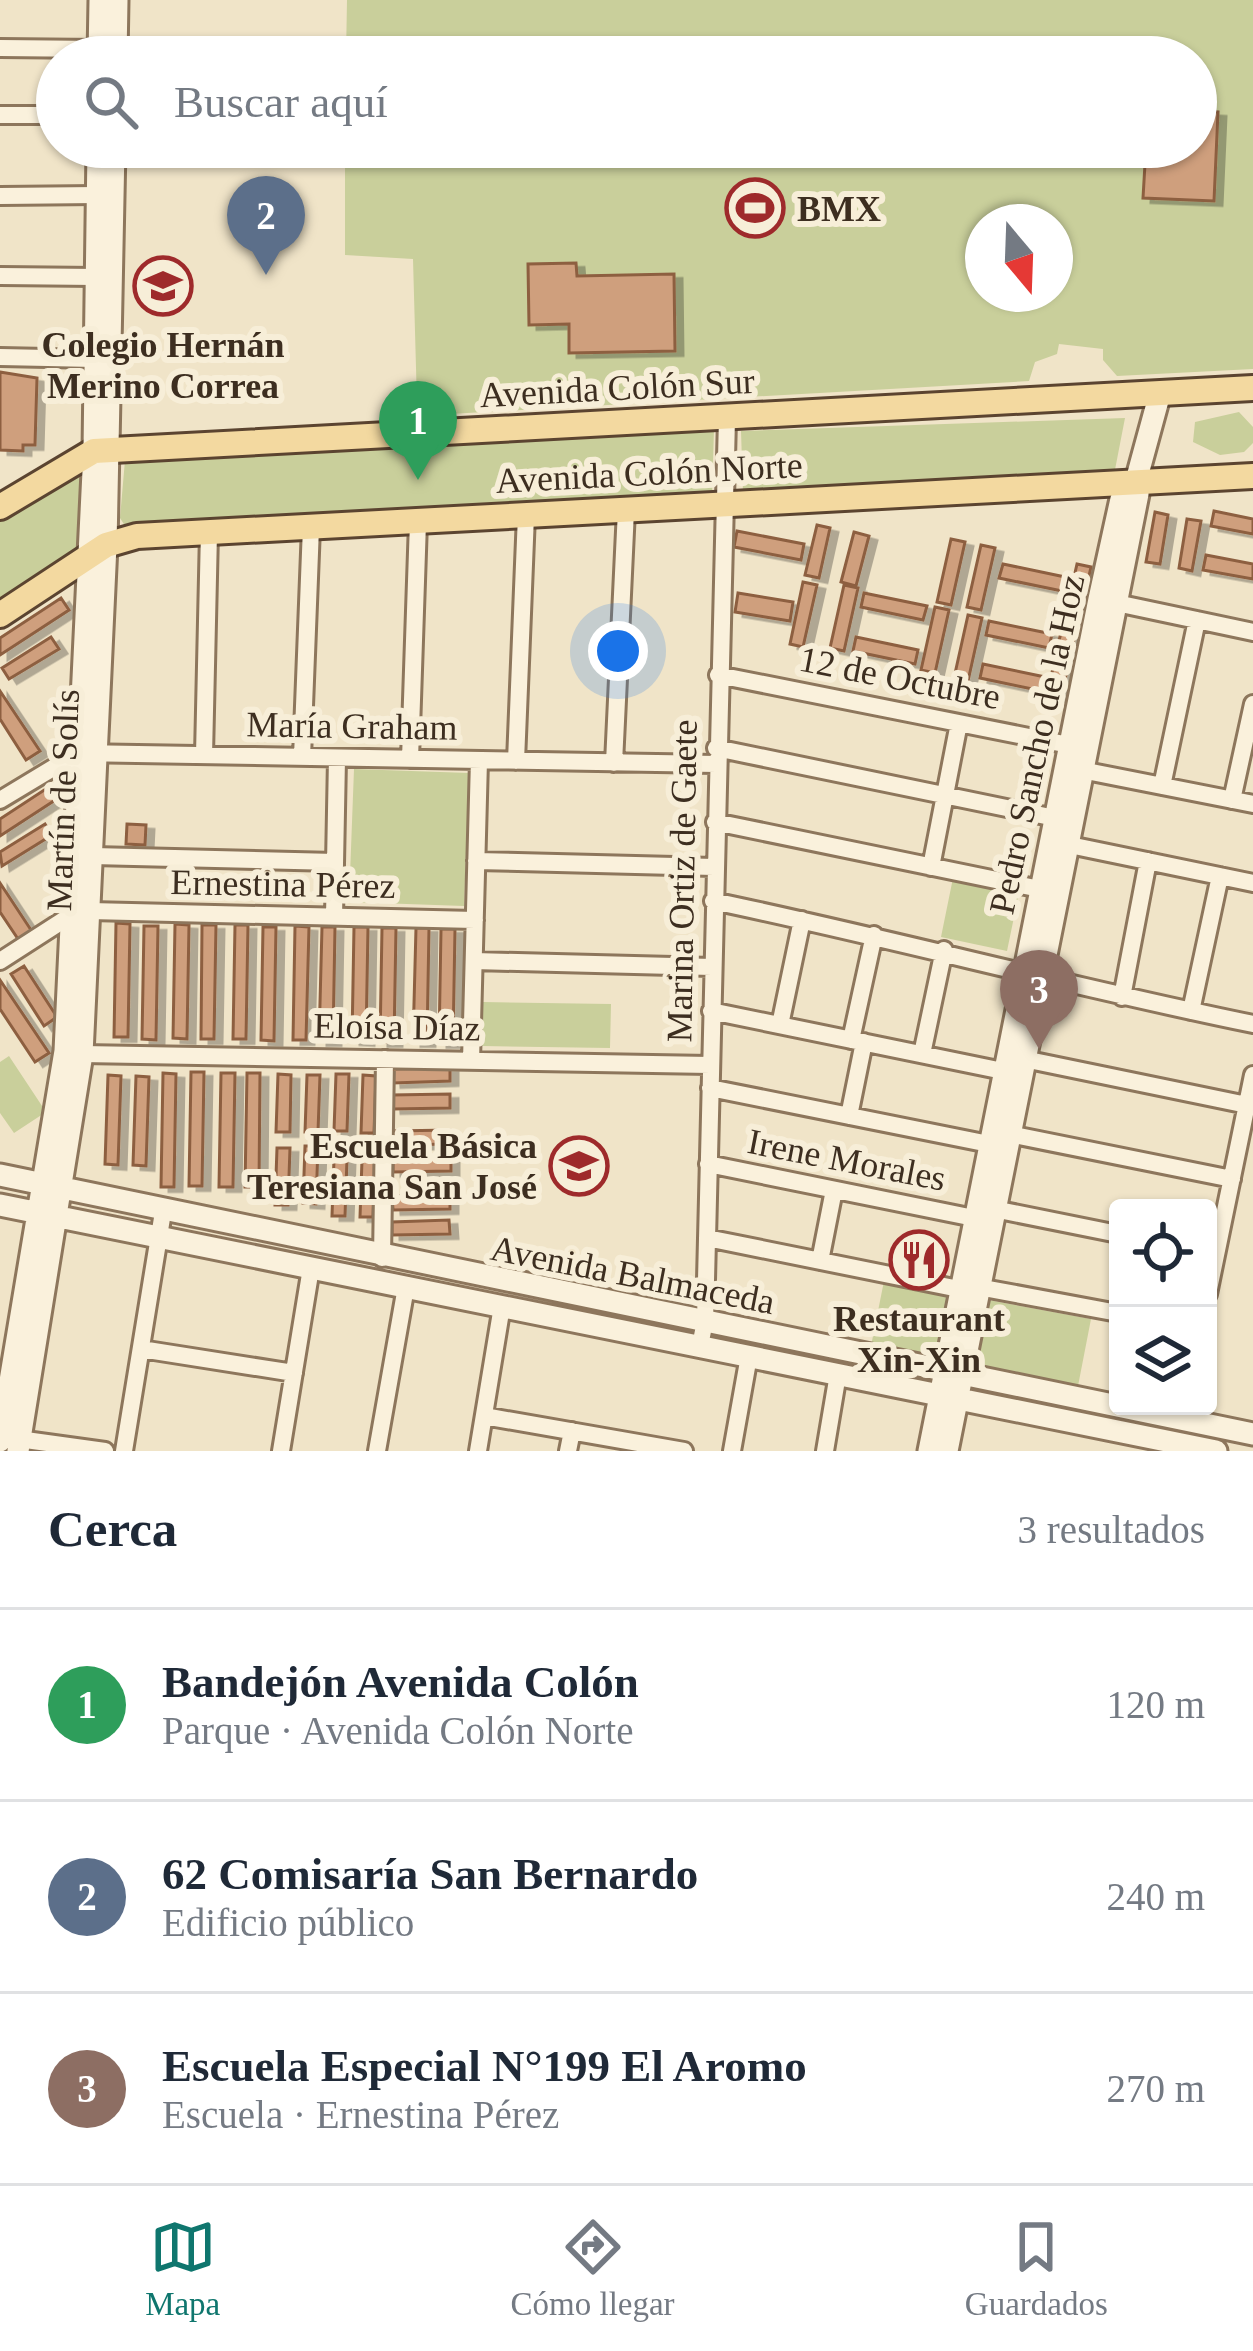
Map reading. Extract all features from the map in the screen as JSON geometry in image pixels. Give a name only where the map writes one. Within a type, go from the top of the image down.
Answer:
[{"type":"main road","name":"Avenida Colón Sur","points":[[0,508],[101,450],[1253,388]]},
{"type":"main road","name":"Avenida Colón Norte","points":[[0,615],[97,553],[137,536],[1253,476]]},
{"type":"street","points":[[100,0],[103,36]]},
{"type":"street","points":[[109,36],[117,0]]},
{"type":"street","points":[[0,48],[36,50]]},
{"type":"street","points":[[0,115],[36,115]]},
{"type":"street","name":"Martín de Solís","points":[[98,168],[95,359],[101,450]]},
{"type":"street","name":"Martín de Solís","points":[[8,1441],[52,1186],[82,1054],[81,913],[113,168]]},
{"type":"street","points":[[0,196],[97,195]]},
{"type":"street","points":[[0,276],[96,277]]},
{"type":"street","points":[[0,357],[95,359]]},
{"type":"street","name":"Pedro Sancho de la Hoz","points":[[999,1139],[1003,1071],[1031,979],[1108,601],[1121,499],[1136,481],[1160,393]]},
{"type":"street","name":"Marina Ortiz de Gaete","points":[[700,1346],[705,1321],[727,418]]},
{"type":"street","points":[[614,763],[626,510]]},
{"type":"street","points":[[516,761],[526,515]]},
{"type":"street","points":[[410,759],[418,521]]},
{"type":"street","points":[[302,757],[311,527]]},
{"type":"street","points":[[204,755],[209,532]]},
{"type":"street","points":[[1108,601],[1253,632]]},
{"type":"street","points":[[1162,786],[1197,620]]},
{"type":"street","name":"12 de Octubre","points":[[718,675],[959,723],[1072,761]]},
{"type":"street","points":[[1232,800],[1253,704]]},
{"type":"street","points":[[931,867],[959,723]]},
{"type":"street","points":[[0,800],[87,753]]},
{"type":"street","name":"Martín de Solís","points":[[52,1186],[81,913],[92,856],[87,753]]},
{"type":"street","name":"María Graham","points":[[87,753],[614,763],[716,756],[945,796],[1148,861],[1253,883]]},
{"type":"street","points":[[334,917],[337,758]]},
{"type":"street","points":[[471,1060],[479,760]]},
{"type":"street","points":[[1072,761],[1253,804]]},
{"type":"street","points":[[715,822],[1040,890]]},
{"type":"street","name":"Pedro Sancho de la Hoz","points":[[929,1451],[947,1396],[999,1139],[1024,1059],[1040,890],[1057,834]]},
{"type":"street","points":[[92,856],[335,862]]},
{"type":"street","points":[[1122,997],[1148,861]]},
{"type":"street","points":[[476,862],[714,867]]},
{"type":"street","points":[[1191,1011],[1220,876]]},
{"type":"street","points":[[713,902],[944,950],[1031,979],[1253,1024]]},
{"type":"street","points":[[0,961],[81,913]]},
{"type":"street","name":"Ernestina Pérez","points":[[81,913],[475,920]]},
{"type":"street","points":[[780,1025],[802,920]]},
{"type":"street","points":[[849,1116],[874,935]]},
{"type":"street","points":[[922,1054],[944,950]]},
{"type":"street","points":[[474,961],[712,967]]},
{"type":"street","points":[[711,1011],[1003,1071]]},
{"type":"street","name":"Eloísa Díaz","points":[[82,1054],[710,1065]]},
{"type":"street","points":[[382,1258],[386,1059]]},
{"type":"street","points":[[1024,1059],[1247,1105]]},
{"type":"street","points":[[1217,1235],[1253,1075]]},
{"type":"street","points":[[710,1088],[849,1116],[1232,1179]]},
{"type":"street","name":"Irene Morales","points":[[708,1165],[834,1190],[1109,1233]]},
{"type":"street","name":"Avenida Balmaceda","points":[[0,1175],[382,1258],[1109,1400]]},
{"type":"street","points":[[820,1261],[834,1190]]},
{"type":"street","name":"Avenida Balmaceda","points":[[0,1205],[1216,1451]]},
{"type":"street","points":[[124,1451],[163,1211]]},
{"type":"street","points":[[706,1238],[1109,1311]]},
{"type":"street","points":[[280,1451],[311,1268]]},
{"type":"street","points":[[377,1451],[406,1287]]},
{"type":"street","points":[[478,1451],[502,1306]]},
{"type":"street","points":[[141,1349],[294,1373]]},
{"type":"street","points":[[733,1451],[748,1356]]},
{"type":"street","points":[[825,1451],[838,1374]]},
{"type":"street","name":"Pedro Sancho de la Hoz","points":[[947,1396],[947,1451]]},
{"type":"street","points":[[1183,1415],[1185,1448]]},
{"type":"street","name":"Avenida Balmaceda","points":[[1190,1415],[1253,1434]]},
{"type":"street","points":[[484,1416],[684,1451]]},
{"type":"street","points":[[568,1451],[572,1431]]},
{"type":"street","points":[[8,1441],[105,1451]]},
{"type":"green space","points":[[347,0],[1253,0],[1253,369],[1117,376],[1103,360],[1103,349],[1059,344],[1057,354],[1035,362],[1029,381],[450,414],[439,403],[417,404],[413,259],[345,255],[345,168],[1217,168],[1217,36],[346,36]]},
{"type":"green space","points":[[1239,412],[1253,427],[1253,443],[1244,452],[1220,455],[1193,442],[1195,422]]},
{"type":"green space","points":[[1125,418],[1113,480],[743,493],[741,431]]},
{"type":"green space","points":[[714,429],[712,497],[127,529],[120,518],[125,460]]},
{"type":"green space","points":[[77,471],[84,472],[86,545],[0,609],[0,517]]},
{"type":"green space","points":[[354,769],[469,773],[464,906],[349,902]]},
{"type":"green space","points":[[953,878],[1019,893],[1007,951],[941,937]]},
{"type":"green space","points":[[483,1002],[611,1004],[610,1048],[482,1046]]},
{"type":"green space","points":[[9,1056],[46,1112],[14,1133],[0,1113],[0,1062]]},
{"type":"green space","points":[[884,1281],[951,1294],[939,1357],[871,1346]]},
{"type":"green space","points":[[988,1300],[1091,1319],[1078,1386],[975,1368]]},
{"type":"building","points":[[1145,168],[1215,168],[1214,201],[1143,198]]},
{"type":"building","points":[[576,263],[577,276],[674,274],[675,351],[569,353],[569,324],[529,325],[528,264]]},
{"type":"building","points":[[0,372],[37,378],[35,445],[23,445],[23,451],[0,450]]},
{"type":"building","points":[[1214,511],[1253,519],[1253,534],[1211,526]]},
{"type":"building","points":[[1155,512],[1168,515],[1160,564],[1146,562]]},
{"type":"building","points":[[1187,519],[1201,521],[1192,571],[1179,568]]},
{"type":"building","points":[[817,525],[830,528],[819,578],[805,575]]},
{"type":"building","points":[[737,531],[804,544],[801,560],[734,547]]},
{"type":"building","points":[[854,532],[869,536],[856,586],[841,582]]},
{"type":"building","points":[[951,539],[965,542],[951,605],[937,602]]},
{"type":"building","points":[[981,545],[995,548],[981,610],[967,607]]},
{"type":"building","points":[[1206,555],[1253,564],[1253,579],[1203,570]]},
{"type":"building","points":[[1003,564],[1065,577],[1062,591],[999,578]]},
{"type":"building","points":[[1077,564],[1091,567],[1077,629],[1063,626]]},
{"type":"building","points":[[803,582],[817,585],[803,647],[790,644]]},
{"type":"building","points":[[844,585],[858,588],[844,651],[830,648]]},
{"type":"building","points":[[738,593],[793,602],[790,621],[735,612]]},
{"type":"building","points":[[864,593],[927,606],[923,620],[861,607]]},
{"type":"building","points":[[61,598],[69,610],[0,655],[0,638]]},
{"type":"building","points":[[935,607],[949,610],[935,673],[921,670]]},
{"type":"building","points":[[968,615],[982,618],[968,681],[954,678]]},
{"type":"building","points":[[989,621],[1052,634],[1049,648],[986,635]]},
{"type":"building","points":[[1061,632],[1075,635],[1061,697],[1047,695]]},
{"type":"building","points":[[51,637],[59,649],[9,679],[2,668]]},
{"type":"building","points":[[856,637],[918,650],[915,664],[853,651]]},
{"type":"building","points":[[983,664],[1045,677],[1042,691],[980,678]]},
{"type":"building","points":[[0,691],[40,751],[26,760],[0,719]]},
{"type":"building","points":[[58,781],[66,793],[0,836],[0,819]]},
{"type":"building","points":[[45,824],[52,835],[2,866],[0,852]]},
{"type":"building","points":[[127,824],[146,825],[145,845],[126,844]]},
{"type":"building","points":[[0,883],[33,933],[20,942],[0,912]]},
{"type":"building","points":[[116,923],[130,924],[128,1037],[114,1037]]},
{"type":"building","points":[[175,924],[189,925],[187,1039],[173,1038]]},
{"type":"building","points":[[202,925],[216,925],[214,1039],[201,1039]]},
{"type":"building","points":[[235,925],[248,925],[246,1039],[233,1039]]},
{"type":"building","points":[[144,926],[158,926],[156,1040],[142,1039]]},
{"type":"building","points":[[295,926],[309,927],[306,1040],[293,1040]]},
{"type":"building","points":[[263,927],[276,927],[274,1041],[261,1040]]},
{"type":"building","points":[[322,927],[335,927],[333,1041],[319,1041]]},
{"type":"building","points":[[354,927],[368,927],[366,1041],[352,1040]]},
{"type":"building","points":[[382,928],[396,928],[394,1042],[380,1042]]},
{"type":"building","points":[[416,928],[429,928],[427,1042],[413,1042]]},
{"type":"building","points":[[441,929],[455,929],[453,1043],[439,1043]]},
{"type":"building","points":[[24,966],[57,1017],[44,1026],[11,974]]},
{"type":"building","points":[[0,980],[49,1053],[35,1062],[0,1009]]},
{"type":"building","points":[[450,1068],[450,1081],[393,1083],[392,1069]]},
{"type":"building","points":[[191,1072],[204,1072],[202,1186],[189,1186]]},
{"type":"building","points":[[163,1073],[176,1074],[174,1187],[161,1187]]},
{"type":"building","points":[[221,1073],[235,1073],[233,1187],[219,1187]]},
{"type":"building","points":[[247,1073],[260,1073],[259,1187],[245,1187]]},
{"type":"building","points":[[278,1074],[291,1075],[290,1132],[276,1132]]},
{"type":"building","points":[[336,1074],[349,1074],[347,1131],[334,1131]]},
{"type":"building","points":[[108,1075],[121,1076],[118,1165],[105,1164]]},
{"type":"building","points":[[307,1075],[320,1075],[318,1132],[305,1132]]},
{"type":"building","points":[[363,1075],[376,1076],[374,1133],[361,1133]]},
{"type":"building","points":[[136,1076],[149,1077],[146,1166],[133,1165]]},
{"type":"building","points":[[450,1094],[450,1108],[393,1109],[392,1095]]},
{"type":"building","points":[[450,1130],[450,1144],[393,1145],[392,1131]]},
{"type":"building","points":[[305,1146],[318,1146],[316,1204],[303,1203]]},
{"type":"building","points":[[277,1148],[290,1148],[288,1205],[275,1205]]},
{"type":"building","points":[[451,1157],[451,1171],[393,1172],[393,1158]]},
{"type":"building","points":[[334,1159],[347,1159],[345,1216],[332,1216]]},
{"type":"building","points":[[362,1160],[375,1160],[373,1217],[360,1217]]},
{"type":"building","points":[[450,1195],[450,1209],[393,1210],[392,1196]]},
{"type":"building","points":[[449,1220],[450,1234],[392,1235],[392,1222]]},
{"type":"place","name":"BMX","points":[[755,208]]},
{"type":"place","name":"62 Comisaría San Bernardo","points":[[266,275]]},
{"type":"place","name":"Colegio Hernán Merino Correa","points":[[163,286]]},
{"type":"place","name":"Bandejón Avenida Colón","points":[[418,480]]},
{"type":"place","name":"Escuela Especial N°199 El Aromo","points":[[1039,1049]]},
{"type":"place","name":"Escuela Básica Teresiana San José","points":[[579,1166]]},
{"type":"place","name":"Restaurant Xin-Xin","points":[[919,1260]]}]
